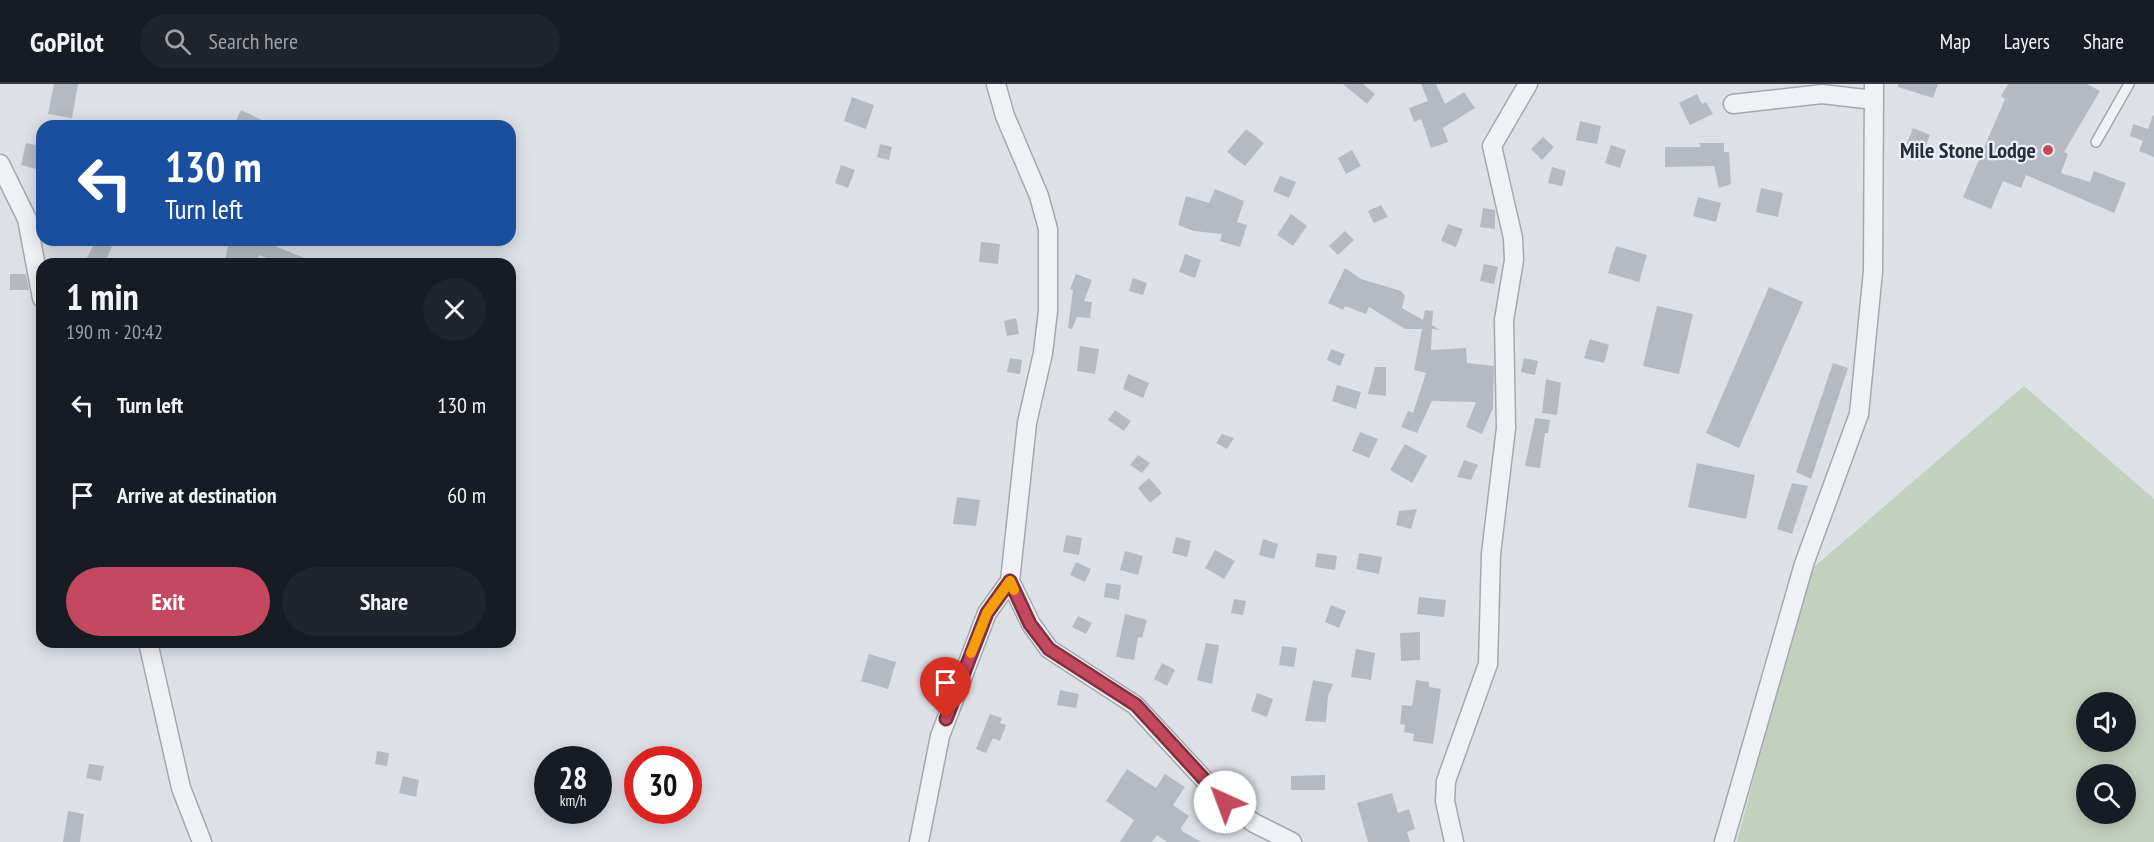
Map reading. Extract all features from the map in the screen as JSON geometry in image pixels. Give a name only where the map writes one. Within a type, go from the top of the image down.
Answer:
[{"type":"street","points":[[919,842],[940,736],[987,613],[1010,581],[1027,423],[1046,332],[1048,229],[1039,196],[1005,116],[996,84]]},
{"type":"street","points":[[1454,842],[1445,801],[1446,782],[1488,664],[1491,563],[1506,428],[1504,320],[1514,260],[1514,238],[1492,146],[1528,84]]},
{"type":"street","points":[[1724,842],[1804,564],[1858,414],[1873,271],[1874,92],[1822,94],[1733,104]]},
{"type":"street","points":[[0,164],[27,219],[36,266]]},
{"type":"street","points":[[1010,581],[1030,624],[1049,649],[1136,705],[1225,802],[1254,823],[1292,842]]},
{"type":"street","points":[[149,648],[181,788],[202,842]]},
{"type":"lane","points":[[2096,142],[2129,84]]},
{"type":"green space","points":[[2024,386],[2154,499],[2154,842],[1737,842],[1807,573]]},
{"type":"building","points":[[54,84],[78,84],[72,118],[48,114]]},
{"type":"building","points":[[1343,84],[1363,84],[1375,94],[1367,104]]},
{"type":"building","points":[[1421,84],[1436,84],[1445,104],[1464,92],[1475,108],[1443,128],[1448,142],[1431,148],[1421,119],[1414,122],[1409,108],[1428,101]]},
{"type":"building","points":[[1898,84],[1938,84],[1933,98],[1898,87]]},
{"type":"building","points":[[2008,84],[2087,84],[2100,91],[2064,152],[2068,154],[2061,173],[2090,182],[2094,171],[2126,183],[2114,213],[2026,175],[2021,188],[2003,181],[1991,209],[1963,197],[2005,99],[2001,96]]},
{"type":"building","points":[[1697,94],[1702,104],[1706,102],[1713,114],[1690,125],[1679,103]]},
{"type":"building","points":[[852,97],[874,105],[866,129],[844,121]]},
{"type":"building","points":[[241,110],[262,120],[236,120]]},
{"type":"building","points":[[2153,115],[2154,157],[2139,151],[2143,141],[2130,136],[2133,124],[2148,129]]},
{"type":"building","points":[[1580,121],[1601,126],[1597,144],[1576,140]]},
{"type":"building","points":[[1913,128],[1930,135],[1920,161],[1903,154]]},
{"type":"building","points":[[1246,129],[1264,143],[1245,166],[1227,152]]},
{"type":"building","points":[[1543,137],[1554,147],[1542,160],[1531,149]]},
{"type":"building","points":[[26,143],[36,145],[36,169],[21,165]]},
{"type":"building","points":[[1699,143],[1724,143],[1724,152],[1729,152],[1731,184],[1719,188],[1714,166],[1665,167],[1665,147],[1701,147]]},
{"type":"building","points":[[880,144],[892,147],[889,160],[877,157]]},
{"type":"building","points":[[1611,145],[1626,150],[1620,168],[1605,163]]},
{"type":"building","points":[[1352,150],[1361,166],[1346,174],[1338,158]]},
{"type":"building","points":[[841,165],[855,170],[848,188],[835,183]]},
{"type":"building","points":[[1552,167],[1566,171],[1562,186],[1548,183]]},
{"type":"building","points":[[1280,176],[1296,182],[1289,198],[1273,191]]},
{"type":"building","points":[[1761,188],[1783,193],[1778,217],[1756,212]]},
{"type":"building","points":[[1215,189],[1244,201],[1237,222],[1247,225],[1240,247],[1220,241],[1222,234],[1194,231],[1178,225],[1186,196],[1209,203]]},
{"type":"building","points":[[1698,197],[1721,203],[1716,222],[1693,216]]},
{"type":"building","points":[[1381,205],[1388,217],[1374,223],[1368,211]]},
{"type":"building","points":[[1483,208],[1495,210],[1495,229],[1480,227]]},
{"type":"building","points":[[1291,214],[1307,226],[1293,246],[1277,235]]},
{"type":"building","points":[[1448,224],[1463,229],[1456,247],[1441,241]]},
{"type":"building","points":[[1345,231],[1354,240],[1338,255],[1329,246]]},
{"type":"building","points":[[981,242],[1000,244],[998,264],[979,262]]},
{"type":"building","points":[[93,246],[112,247],[107,258],[87,258]]},
{"type":"building","points":[[228,246],[275,246],[304,258],[267,258],[259,255],[258,258],[226,258]]},
{"type":"building","points":[[1616,246],[1647,255],[1639,282],[1608,273]]},
{"type":"building","points":[[1185,254],[1201,260],[1195,278],[1179,272]]},
{"type":"building","points":[[1484,264],[1498,267],[1494,284],[1480,281]]},
{"type":"building","points":[[1345,268],[1361,279],[1401,291],[1405,296],[1402,308],[1423,320],[1425,310],[1433,311],[1432,325],[1440,330],[1432,329],[1431,350],[1466,348],[1467,363],[1494,366],[1493,408],[1482,434],[1466,427],[1476,402],[1432,401],[1417,433],[1401,427],[1408,411],[1413,413],[1426,373],[1414,370],[1422,329],[1405,329],[1369,307],[1366,314],[1345,306],[1343,310],[1328,303]]},
{"type":"building","points":[[10,274],[26,274],[29,290],[10,290]]},
{"type":"building","points":[[1076,274],[1092,280],[1084,301],[1092,302],[1090,318],[1077,317],[1072,329],[1068,328],[1073,290],[1070,289]]},
{"type":"building","points":[[1133,278],[1147,283],[1143,295],[1129,291]]},
{"type":"building","points":[[1769,287],[1803,302],[1739,448],[1706,433]]},
{"type":"building","points":[[1657,306],[1693,314],[1679,374],[1643,366]]},
{"type":"building","points":[[1016,318],[1019,334],[1007,336],[1004,321]]},
{"type":"building","points":[[1590,339],[1609,345],[1604,363],[1584,358]]},
{"type":"building","points":[[1080,346],[1099,349],[1095,374],[1077,371]]},
{"type":"building","points":[[1331,349],[1345,354],[1340,366],[1327,360]]},
{"type":"building","points":[[1010,358],[1022,360],[1020,374],[1007,372]]},
{"type":"building","points":[[1524,358],[1538,361],[1535,375],[1521,372]]},
{"type":"building","points":[[1833,363],[1848,368],[1811,479],[1796,472]]},
{"type":"building","points":[[1375,367],[1386,367],[1386,396],[1368,394]]},
{"type":"building","points":[[1128,374],[1149,383],[1143,398],[1123,389]]},
{"type":"building","points":[[1546,379],[1561,383],[1557,415],[1542,413]]},
{"type":"building","points":[[1337,385],[1361,392],[1356,409],[1332,401]]},
{"type":"building","points":[[1115,410],[1131,421],[1124,431],[1108,420]]},
{"type":"building","points":[[1535,418],[1550,420],[1548,433],[1545,433],[1540,468],[1525,466]]},
{"type":"building","points":[[1360,432],[1378,439],[1369,458],[1352,451]]},
{"type":"building","points":[[1222,434],[1234,438],[1227,449],[1216,443]]},
{"type":"building","points":[[1405,444],[1427,456],[1412,483],[1390,470]]},
{"type":"building","points":[[1138,455],[1150,463],[1142,473],[1130,465]]},
{"type":"building","points":[[1464,460],[1478,465],[1471,480],[1457,477]]},
{"type":"building","points":[[1697,463],[1755,475],[1746,519],[1688,507]]},
{"type":"building","points":[[1149,478],[1162,493],[1150,503],[1138,488]]},
{"type":"building","points":[[1792,483],[1808,486],[1792,534],[1777,529]]},
{"type":"building","points":[[957,497],[980,500],[976,526],[953,524]]},
{"type":"building","points":[[1417,509],[1411,529],[1396,525],[1399,511]]},
{"type":"building","points":[[1066,535],[1082,538],[1079,555],[1063,552]]},
{"type":"building","points":[[1176,537],[1191,541],[1187,557],[1172,553]]},
{"type":"building","points":[[1263,539],[1278,544],[1274,559],[1259,555]]},
{"type":"building","points":[[1215,550],[1235,561],[1224,579],[1205,568]]},
{"type":"building","points":[[1125,551],[1143,556],[1138,575],[1120,570]]},
{"type":"building","points":[[1317,553],[1337,556],[1335,570],[1315,567]]},
{"type":"building","points":[[1359,553],[1382,557],[1379,574],[1356,569]]},
{"type":"building","points":[[1076,562],[1091,569],[1085,582],[1070,575]]},
{"type":"building","points":[[1106,583],[1121,585],[1119,600],[1104,597]]},
{"type":"building","points":[[1419,597],[1446,600],[1444,617],[1417,614]]},
{"type":"building","points":[[1234,599],[1246,601],[1243,615],[1231,613]]},
{"type":"building","points":[[1331,605],[1346,611],[1339,628],[1325,622]]},
{"type":"building","points":[[1125,614],[1147,620],[1142,638],[1138,637],[1134,660],[1116,657]]},
{"type":"building","points":[[1078,616],[1092,623],[1086,634],[1072,627]]},
{"type":"building","points":[[1420,632],[1420,660],[1401,661],[1400,633]]},
{"type":"building","points":[[1206,643],[1219,645],[1212,684],[1197,680]]},
{"type":"building","points":[[1282,646],[1297,648],[1294,667],[1279,665]]},
{"type":"building","points":[[1356,649],[1375,653],[1371,680],[1351,677]]},
{"type":"building","points":[[869,654],[896,662],[888,689],[861,681]]},
{"type":"building","points":[[1162,663],[1175,670],[1167,686],[1154,679]]},
{"type":"building","points":[[1313,680],[1333,684],[1328,696],[1326,722],[1305,721]]},
{"type":"building","points":[[1416,680],[1429,682],[1429,687],[1441,689],[1433,744],[1413,741],[1414,734],[1404,732],[1405,725],[1400,724],[1402,705],[1412,706]]},
{"type":"building","points":[[1060,690],[1079,694],[1076,708],[1057,705]]},
{"type":"building","points":[[1257,693],[1273,699],[1267,717],[1251,711]]},
{"type":"building","points":[[990,714],[1002,718],[1000,723],[1006,725],[1000,741],[993,738],[986,753],[976,749]]},
{"type":"building","points":[[377,751],[389,753],[387,766],[375,764]]},
{"type":"building","points":[[89,764],[104,766],[101,781],[86,778]]},
{"type":"building","points":[[1127,769],[1156,788],[1165,774],[1185,787],[1173,805],[1189,816],[1181,828],[1182,831],[1201,842],[1167,842],[1157,835],[1152,842],[1120,842],[1134,820],[1106,801]]},
{"type":"building","points":[[1325,775],[1325,790],[1291,790],[1291,776]]},
{"type":"building","points":[[403,776],[419,780],[416,797],[399,793]]},
{"type":"building","points":[[1392,793],[1398,813],[1409,809],[1415,829],[1407,832],[1410,842],[1368,842],[1357,803]]},
{"type":"building","points":[[68,811],[84,814],[80,842],[63,842]]},
{"type":"slow traffic","points":[[971,653],[987,613],[1010,581],[1014,590]]},
{"type":"place","name":"Mile Stone Lodge","points":[[2048,150]]},
{"type":"route","points":[[946,719],[987,613],[1010,581],[1030,624],[1049,649],[1136,705],[1225,802]]}]
